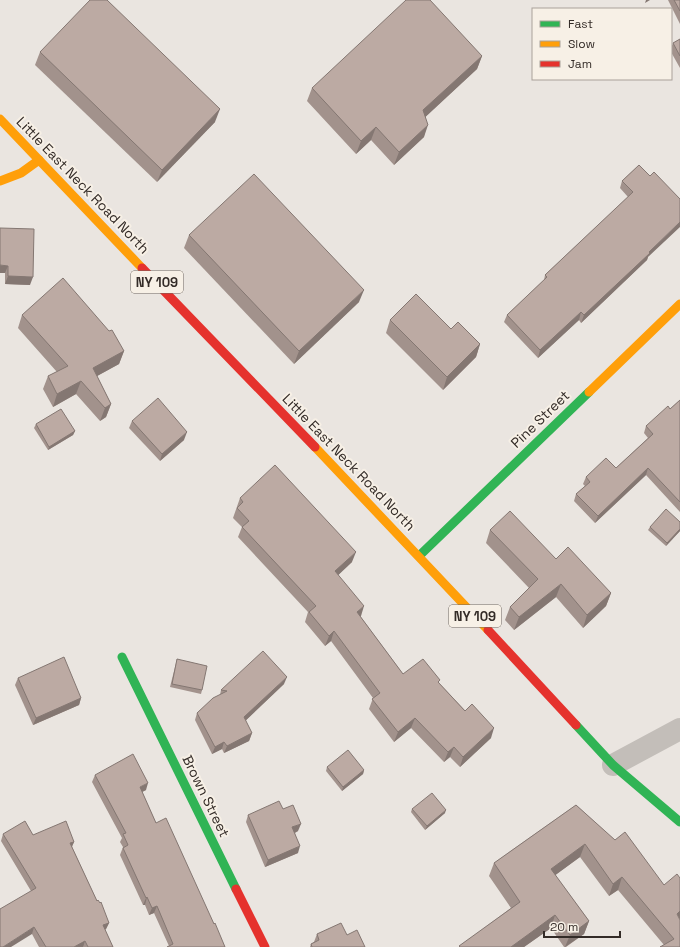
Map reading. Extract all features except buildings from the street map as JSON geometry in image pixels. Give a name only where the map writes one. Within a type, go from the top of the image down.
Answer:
[{"type":"main road","name":"Little East Neck Road North","points":[[0,119],[123,245],[419,556],[613,765],[680,822]]},
{"type":"main road","points":[[0,181],[21,173],[39,160]]},
{"type":"main road","name":"Pine Street","points":[[419,556],[680,304]]},
{"type":"main road","name":"Brown Street","points":[[122,657],[265,947]]},
{"type":"street","points":[[613,765],[680,729]]},
{"type":"traffic: fast","points":[[419,556],[589,392]]},
{"type":"traffic: fast","points":[[122,657],[236,889]]},
{"type":"traffic: fast","points":[[576,725],[613,765],[680,822]]},
{"type":"traffic: slow","points":[[0,119],[142,268]]},
{"type":"traffic: slow","points":[[0,181],[21,173],[39,160]]},
{"type":"traffic: slow","points":[[589,392],[680,304]]},
{"type":"traffic: slow","points":[[315,447],[488,630]]},
{"type":"traffic: jam","points":[[142,268],[315,447]]},
{"type":"traffic: jam","points":[[488,630],[576,725]]},
{"type":"traffic: jam","points":[[236,889],[265,947]]}]
